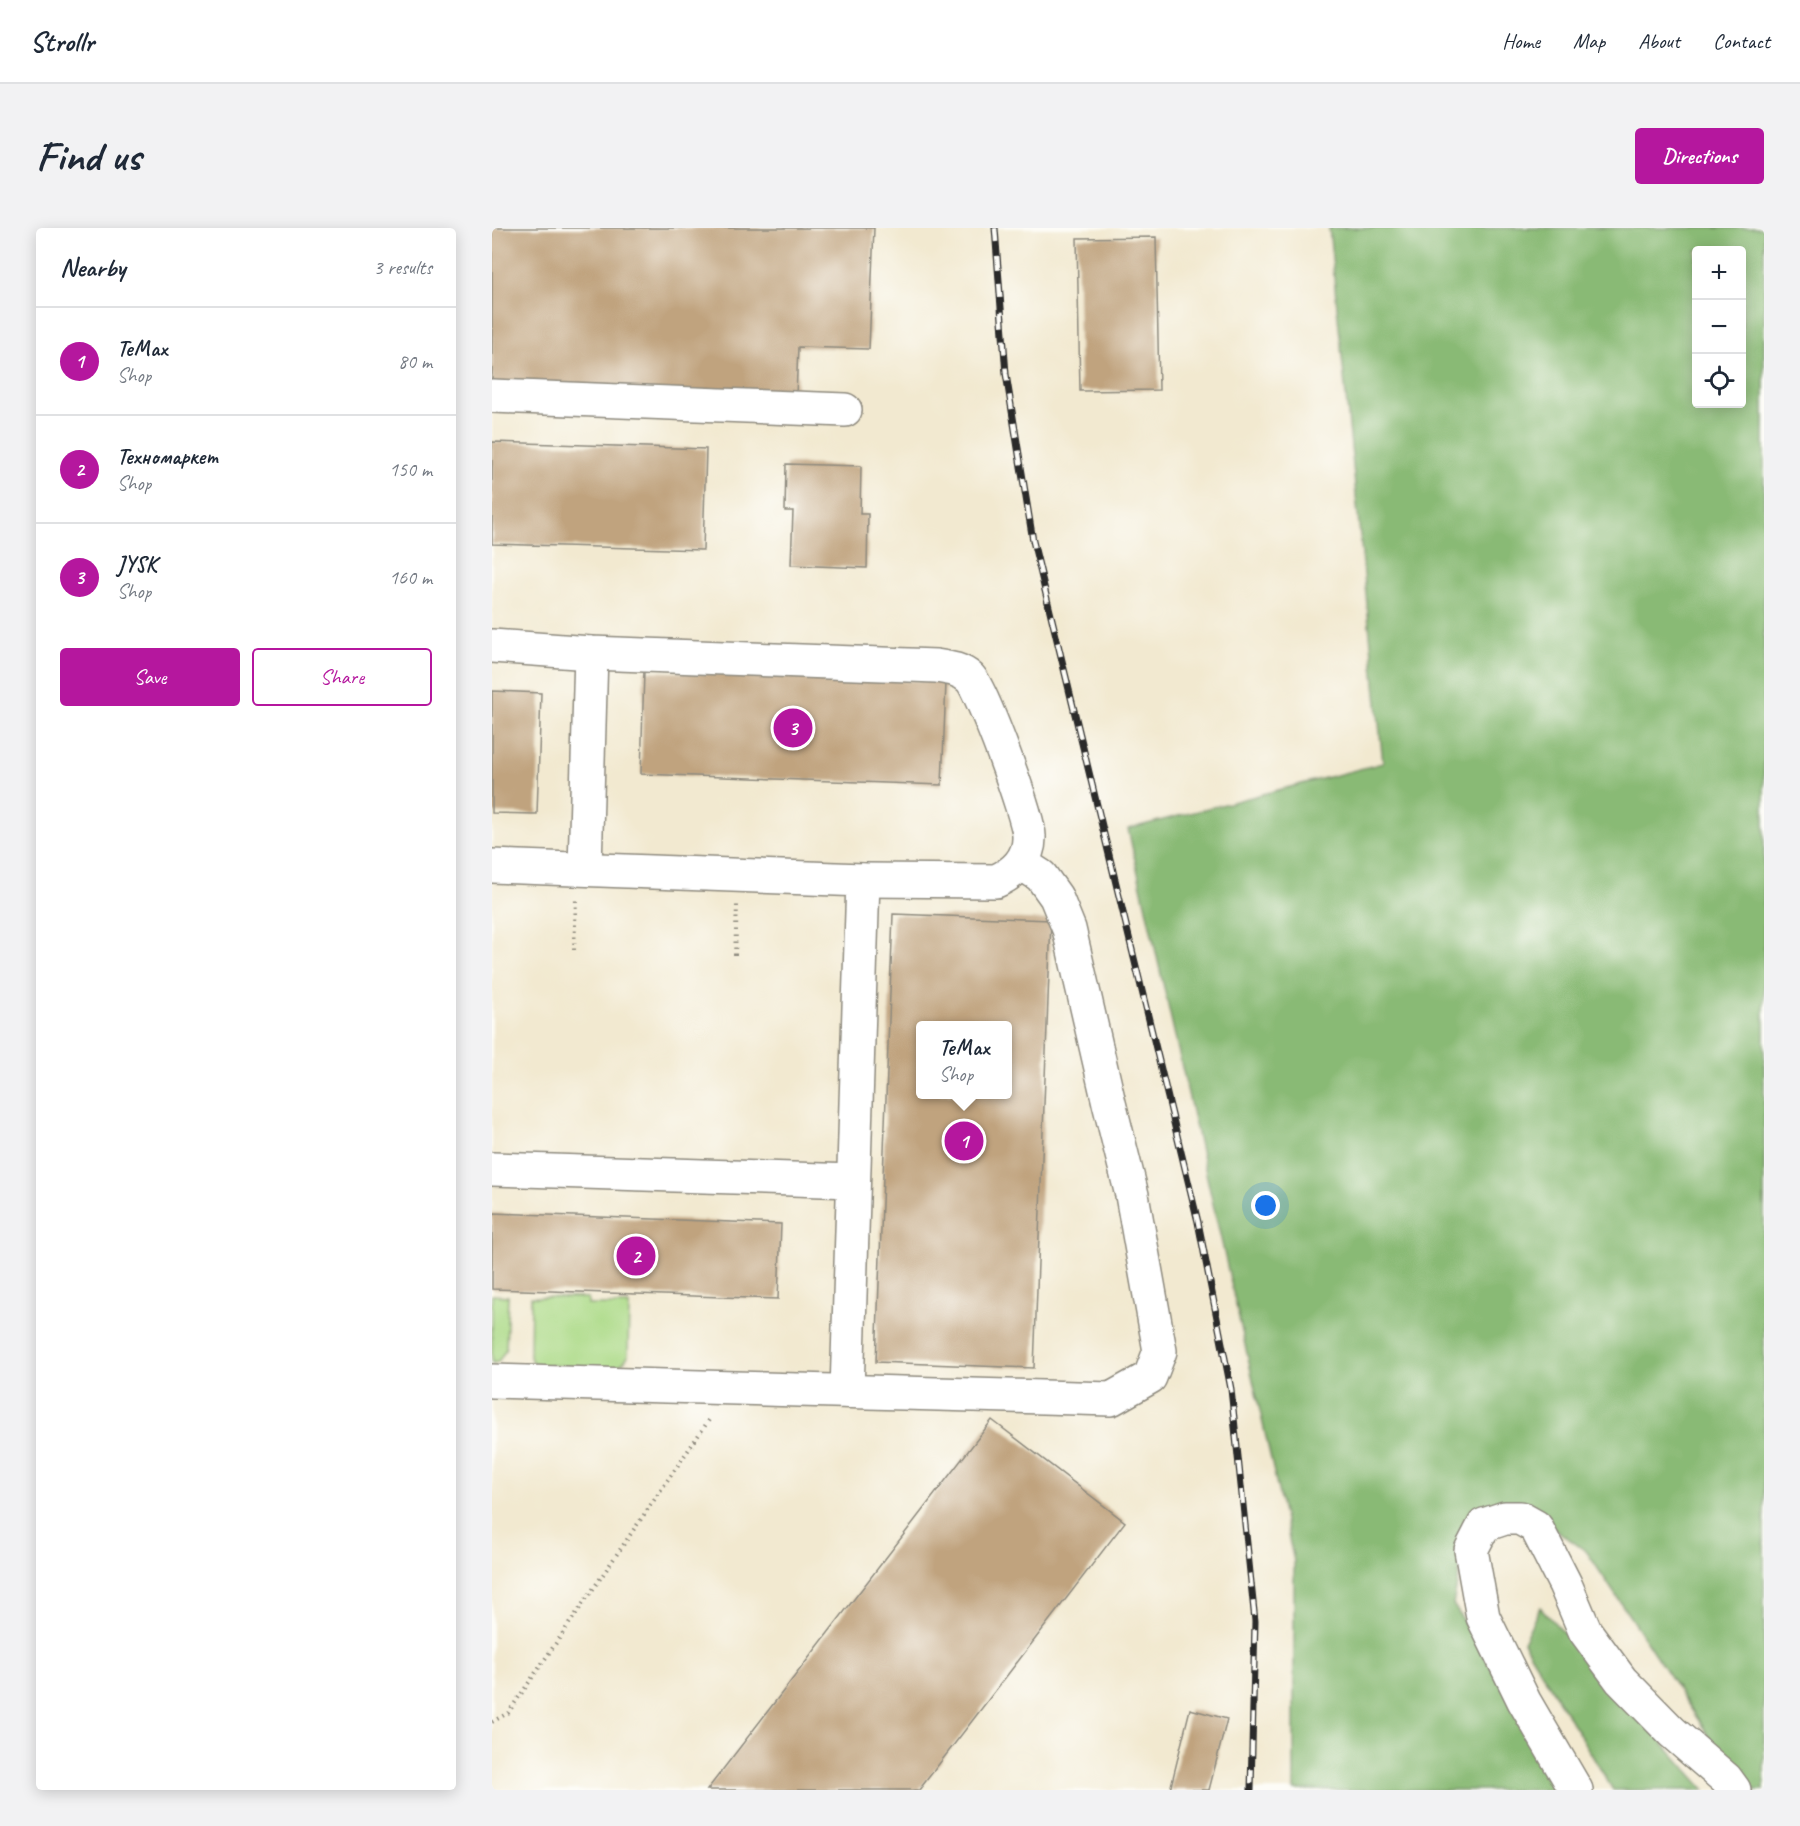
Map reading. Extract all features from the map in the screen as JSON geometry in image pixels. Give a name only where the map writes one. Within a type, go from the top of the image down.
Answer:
[{"type":"street","points":[[492,396],[845,410]]},
{"type":"street","points":[[492,646],[591,653],[936,666],[959,670],[971,680],[984,703],[1029,836],[1027,850],[1021,863],[1011,874],[996,881],[863,880],[492,866]]},
{"type":"street","points":[[581,868],[591,653]]},
{"type":"street","points":[[492,1381],[1111,1399],[1150,1377],[1160,1351],[1132,1195],[1069,928],[1056,897],[1041,876],[1021,863]]},
{"type":"street","points":[[847,1391],[863,880]]},
{"type":"street","points":[[492,1169],[854,1181]]},
{"type":"street","points":[[1576,1790],[1524,1701],[1483,1617],[1471,1550],[1484,1526],[1504,1518],[1520,1518],[1536,1527],[1565,1584],[1585,1631],[1621,1680],[1734,1790]]},
{"type":"path","points":[[574,950],[581,868]]},
{"type":"path","points":[[735,955],[738,875]]},
{"type":"path","points":[[492,1722],[508,1713],[731,1388]]},
{"type":"green space","points":[[1329,228],[1764,228],[1764,1790],[1753,1790],[1721,1754],[1587,1552],[1516,1501],[1470,1522],[1453,1604],[1565,1790],[1294,1790],[1294,1561],[1128,829],[1383,763]]},
{"type":"green space","points":[[492,1295],[508,1296],[506,1349],[498,1362],[492,1363]]},
{"type":"green space","points":[[531,1297],[588,1298],[588,1305],[629,1305],[628,1356],[623,1363],[614,1367],[533,1363],[530,1357]]},
{"type":"green space","points":[[1540,1607],[1705,1790],[1613,1790],[1523,1642]]},
{"type":"building","points":[[492,228],[874,228],[869,349],[798,347],[796,396],[492,385]]},
{"type":"building","points":[[1156,237],[1159,390],[1080,391],[1077,238]]},
{"type":"building","points":[[492,442],[706,449],[703,550],[492,544]]},
{"type":"building","points":[[786,464],[861,466],[860,514],[868,514],[867,568],[791,565],[793,511],[785,511]]},
{"type":"building","points":[[644,671],[946,682],[942,785],[641,774]]},
{"type":"building","points":[[492,691],[541,693],[537,814],[492,813]]},
{"type":"building","points":[[893,914],[1051,920],[1034,1368],[876,1362]]},
{"type":"building","points":[[492,1213],[781,1224],[778,1299],[492,1289]]},
{"type":"building","points":[[992,1420],[1125,1522],[919,1790],[707,1790]]},
{"type":"building","points":[[1190,1709],[1227,1719],[1209,1790],[1170,1790]]},
{"type":"railway","points":[[995,228],[1006,374],[1033,541],[1198,1222],[1231,1389],[1255,1621],[1251,1790]]},
{"type":"place","name":"JYSK","points":[[793,728]]},
{"type":"place","name":"ТеМах","points":[[964,1141]]},
{"type":"place","name":"Техномаркет","points":[[636,1256]]}]
